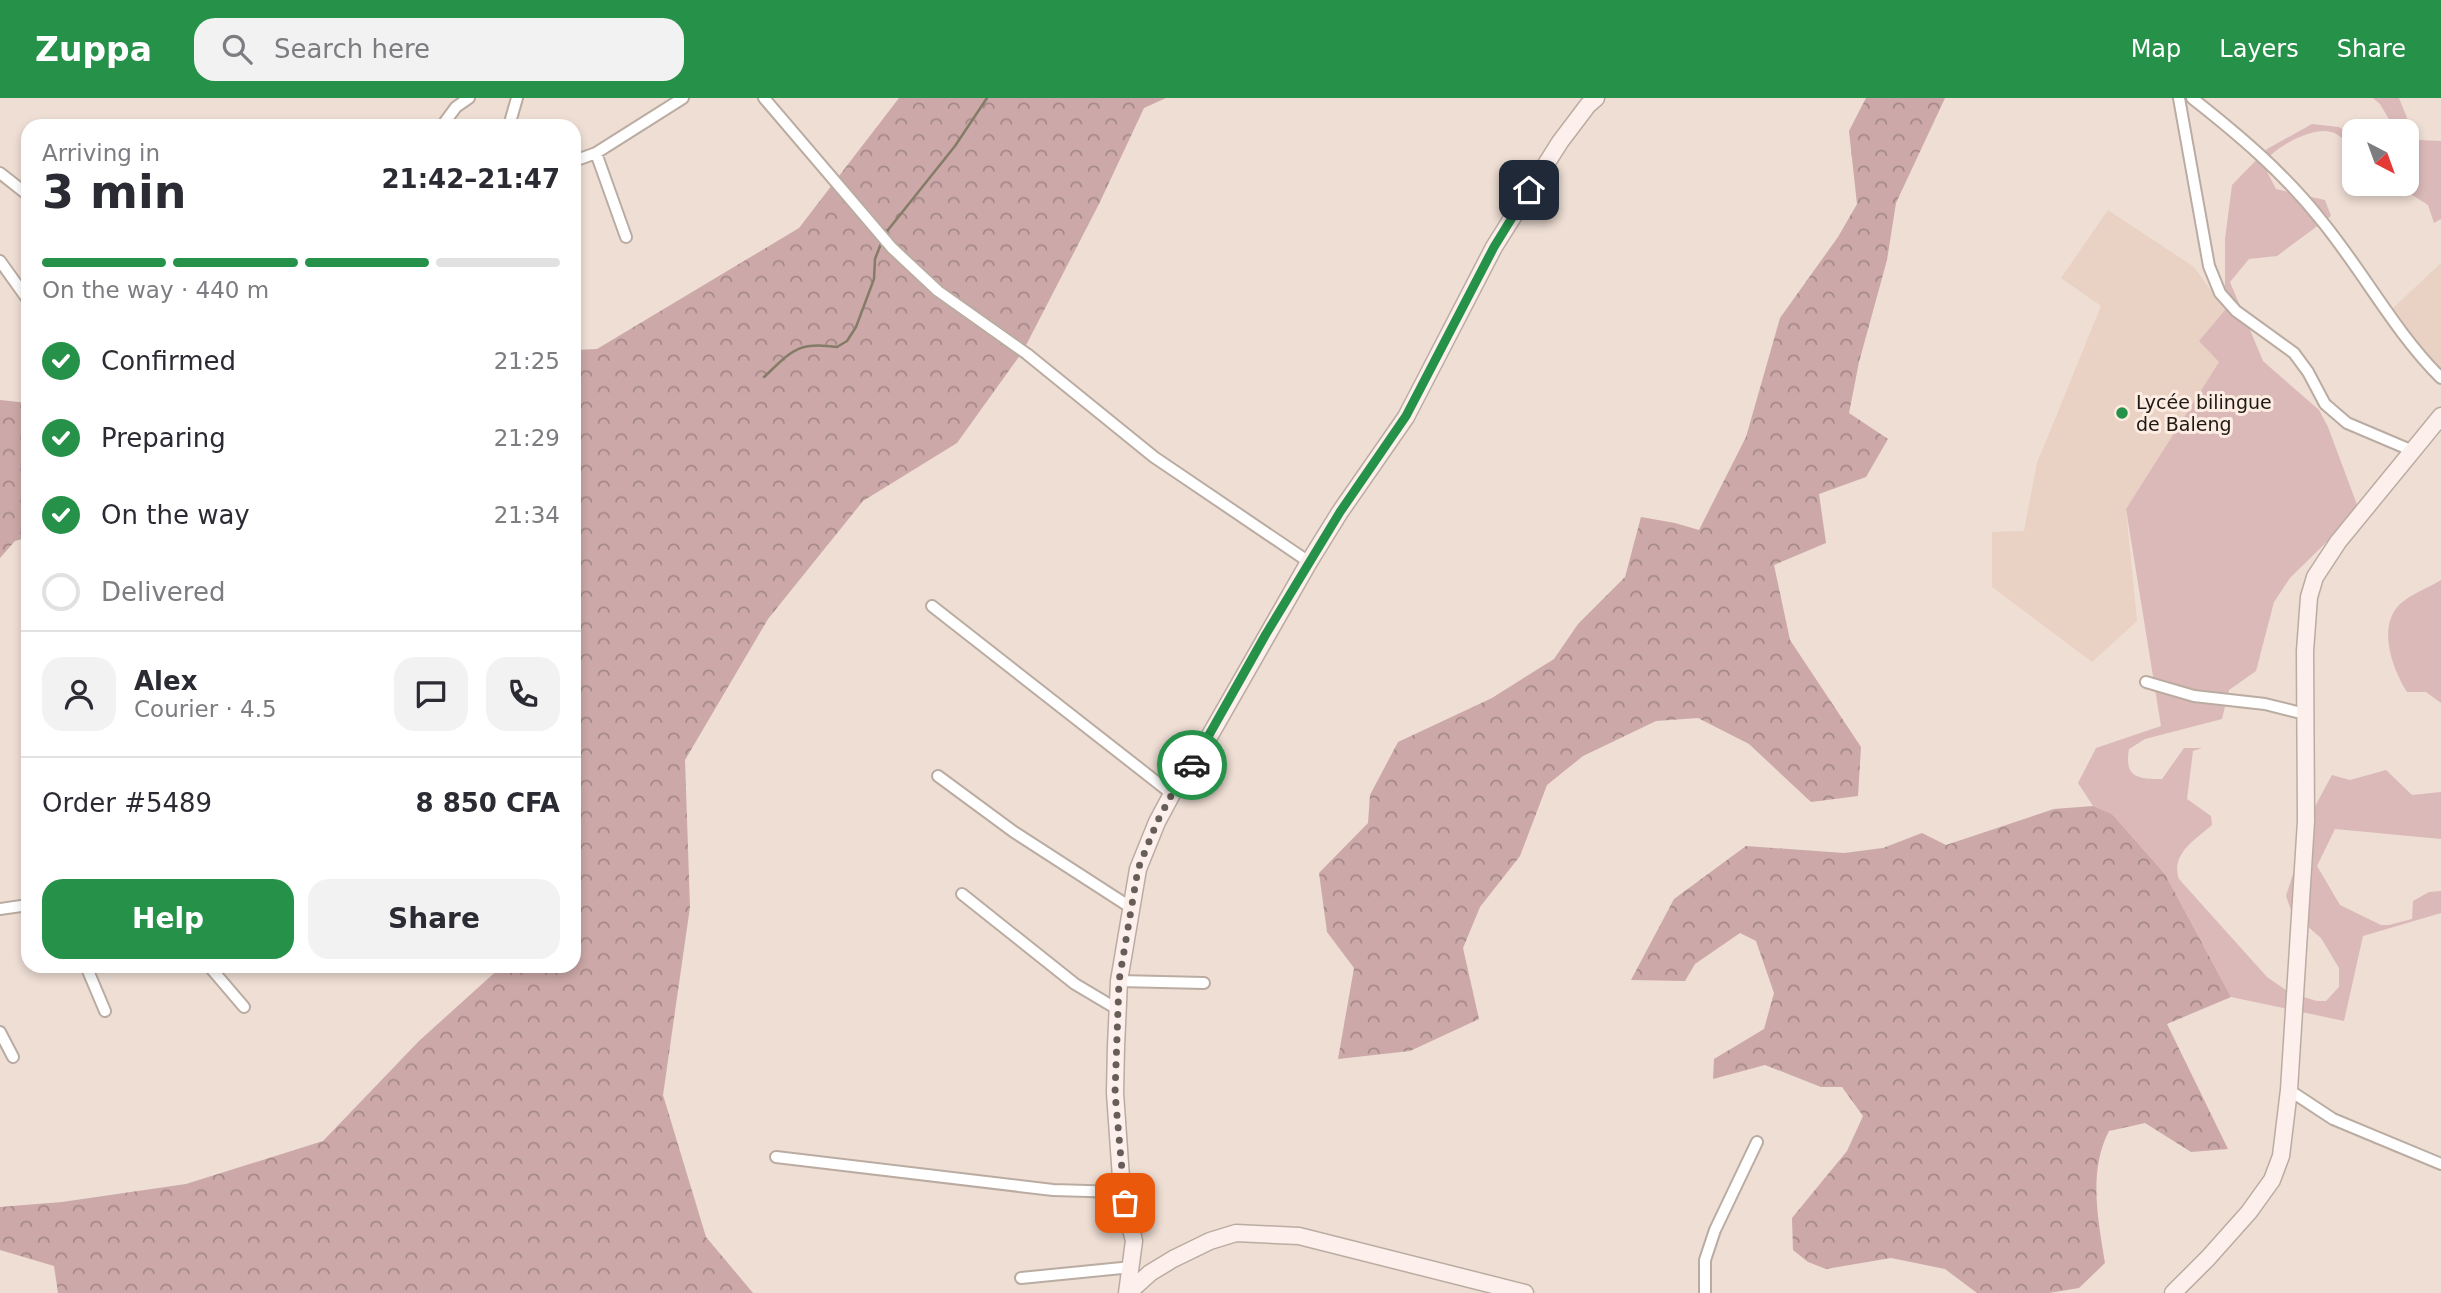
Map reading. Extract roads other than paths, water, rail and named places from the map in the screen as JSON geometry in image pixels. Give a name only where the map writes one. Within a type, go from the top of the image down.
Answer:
[{"type":"street","points":[[447,119],[456,107],[469,98]]},
{"type":"street","points":[[511,119],[517,98]]},
{"type":"street","points":[[581,158],[596,153],[683,98]]},
{"type":"street","points":[[765,98],[892,248],[938,291],[1027,354],[1154,457],[1309,562]]},
{"type":"street","points":[[1127,1293],[1134,1241],[1122,1192],[1115,1093],[1117,1009],[1119,981],[1138,869],[1157,822],[1172,794],[1197,758],[1309,562],[1406,416],[1494,247],[1560,142],[1596,98]]},
{"type":"street","points":[[2179,98],[2209,266],[2220,293],[2236,310],[2294,353],[2325,404],[2347,423],[2413,451]]},
{"type":"street","points":[[2192,98],[2293,186],[2361,272],[2392,320],[2441,378]]},
{"type":"street","points":[[596,153],[626,237]]},
{"type":"street","points":[[0,173],[21,190]]},
{"type":"street","points":[[0,261],[21,290]]},
{"type":"street","points":[[2172,1293],[2241,1221],[2272,1180],[2281,1156],[2289,1090],[2306,821],[2305,651],[2309,597],[2315,577],[2338,542],[2441,416]]},
{"type":"street","points":[[932,606],[1172,794]]},
{"type":"street","points":[[2146,682],[2194,696],[2265,704],[2305,714]]},
{"type":"street","points":[[938,776],[1014,832],[1130,908]]},
{"type":"street","points":[[962,894],[1075,984],[1117,1009]]},
{"type":"street","points":[[0,909],[21,906]]},
{"type":"street","points":[[89,973],[105,1012]]},
{"type":"street","points":[[215,973],[244,1007]]},
{"type":"street","points":[[1119,981],[1204,983]]},
{"type":"street","points":[[0,1032],[13,1057]]},
{"type":"street","points":[[2289,1090],[2333,1119],[2441,1164]]},
{"type":"street","points":[[1704,1293],[1705,1260],[1715,1230],[1757,1142]]},
{"type":"street","points":[[776,1157],[1053,1191],[1122,1192]]},
{"type":"street","points":[[1127,1293],[1150,1273],[1173,1259],[1210,1241],[1236,1233],[1299,1236],[1525,1293]]},
{"type":"street","points":[[1021,1278],[1132,1267]]},
{"type":"waterway","points":[[884,235],[955,146],[987,98]]},
{"type":"waterway","points":[[764,377],[796,350],[813,346],[837,347],[847,341],[856,327],[874,279],[875,259],[882,241]]},
{"type":"place","name":"Lycée bilingue de Baleng","points":[[2122,413]]}]
